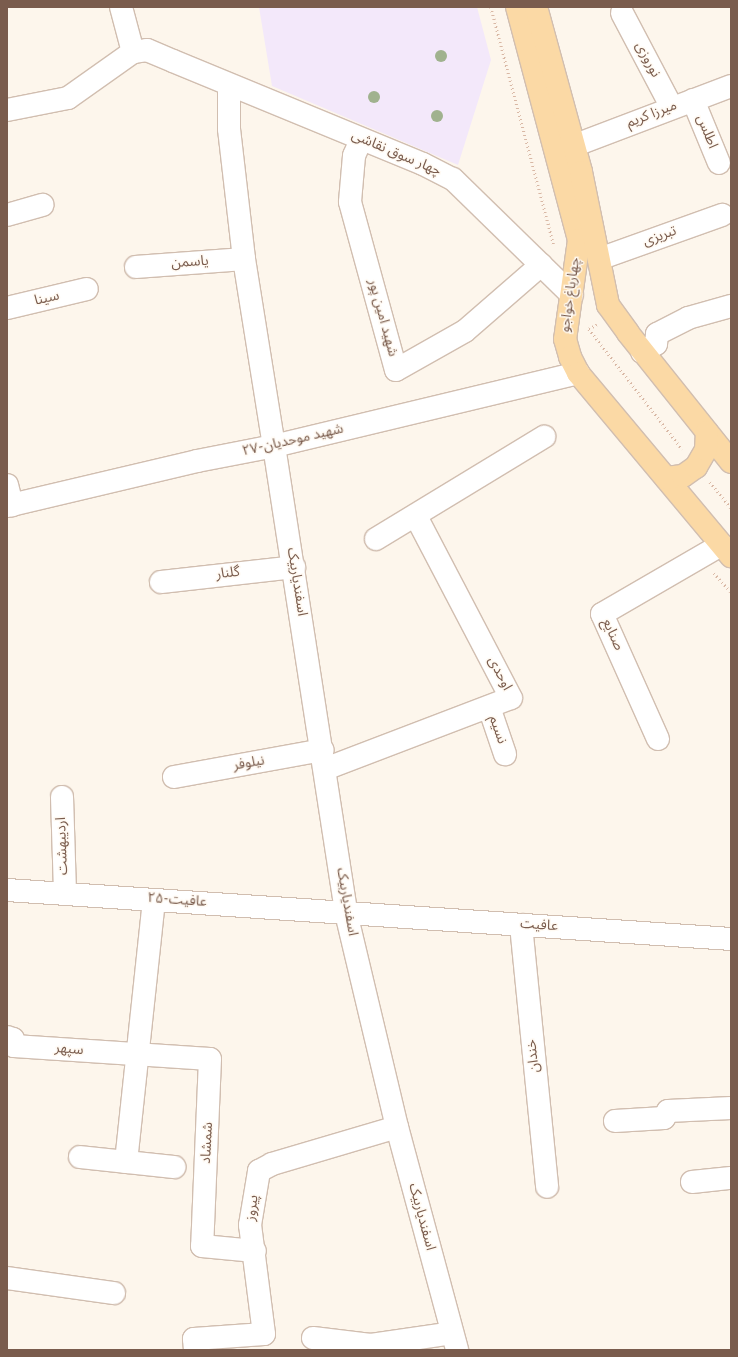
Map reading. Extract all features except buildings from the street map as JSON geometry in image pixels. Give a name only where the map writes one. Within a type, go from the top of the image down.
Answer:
[{"type":"main road","name":"چهارباغ خواجو","points":[[517,7],[579,240],[565,338],[578,373],[726,550]]},
{"type":"main road","name":"چهارباغ خواجو","points":[[536,7],[573,146],[582,172],[599,260],[611,310],[642,352],[731,461]]},
{"type":"main road","points":[[570,304],[576,304],[587,299],[598,299],[611,310]]},
{"type":"main road","points":[[666,478],[683,476],[696,467],[706,450],[707,432]]},
{"type":"street","points":[[7,110],[68,98],[133,52],[121,7]]},
{"type":"street","name":"نوروزی","points":[[622,13],[672,108]]},
{"type":"street","name":"چهار سوق نقاشی","points":[[133,52],[147,50],[453,179],[541,265],[570,304]]},
{"type":"street","points":[[229,85],[229,129],[244,259],[274,446]]},
{"type":"street","name":"میرزا کریم","points":[[573,146],[731,86]]},
{"type":"street","name":"اطلس","points":[[693,100],[719,163]]},
{"type":"street","name":"شهید امین پور","points":[[361,140],[354,156],[350,202],[396,370],[465,331],[541,265]]},
{"type":"street","points":[[7,215],[43,205]]},
{"type":"street","name":"تبریزی","points":[[599,260],[722,215]]},
{"type":"street","name":"یاسمن","points":[[136,267],[244,259]]},
{"type":"street","name":"سینا","points":[[7,308],[87,289]]},
{"type":"street","points":[[642,352],[656,344],[658,334],[706,320],[731,306]]},
{"type":"street","name":"۲۷-شهید موحدیان","points":[[9,499],[274,446],[578,373]]},
{"type":"street","points":[[376,538],[416,516],[544,437]]},
{"type":"street","name":"اسفندیاربیک","points":[[274,446],[324,760],[346,913],[396,1127],[455,1342]]},
{"type":"street","name":"اوحدی","points":[[324,760],[511,698],[416,516]]},
{"type":"street","name":"صنایع","points":[[658,739],[602,614],[726,550]]},
{"type":"street","name":"گلنار","points":[[161,582],[294,567]]},
{"type":"street","name":"نسیم","points":[[489,706],[505,754]]},
{"type":"street","name":"نیلوفر","points":[[174,777],[324,760]]},
{"type":"street","name":"اردیبهشت","points":[[62,797],[65,894]]},
{"type":"street","name":"۲۵-عافیت","points":[[7,890],[346,913]]},
{"type":"street","points":[[126,1162],[136,1056],[154,900]]},
{"type":"street","name":"عافیت","points":[[346,913],[731,939]]},
{"type":"street","name":"خندان","points":[[521,924],[547,1187]]},
{"type":"street","name":"سپهر","points":[[7,1037],[13,1039],[14,1046],[136,1056]]},
{"type":"street","name":"شمشاد","points":[[136,1056],[210,1059],[202,1246],[255,1250]]},
{"type":"street","points":[[615,1122],[664,1118],[668,1111],[731,1108]]},
{"type":"street","name":"پیروز","points":[[195,1350],[194,1340],[264,1334],[255,1250],[250,1225],[259,1171],[272,1164],[396,1127]]},
{"type":"street","points":[[80,1157],[174,1167]]},
{"type":"street","points":[[692,1182],[731,1178]]},
{"type":"street","points":[[7,1278],[114,1293]]},
{"type":"street","points":[[313,1338],[371,1345],[455,1342]]},
{"type":"path","points":[[611,310],[589,330],[696,467],[731,508]]},
{"type":"shaded area","points":[[259,7],[477,7],[491,60],[458,165],[272,86]]}]
